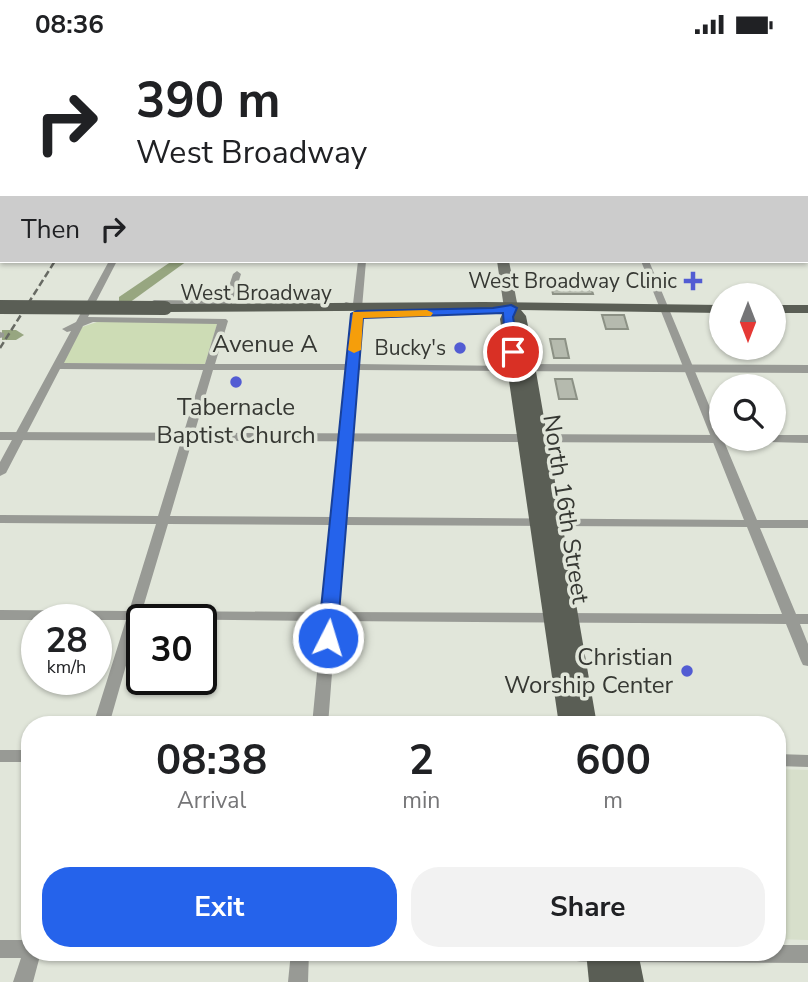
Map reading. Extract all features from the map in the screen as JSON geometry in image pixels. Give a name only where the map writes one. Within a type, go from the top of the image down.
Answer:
[{"type":"main road","points":[[503,263],[511,308]]},
{"type":"main road","name":"West Broadway","points":[[0,307],[164,311]]},
{"type":"main road","name":"West Broadway","points":[[0,313],[493,312],[511,308],[709,309]]},
{"type":"main road","name":"North 16th Street","points":[[511,308],[507,317],[521,367],[561,618],[569,716]]},
{"type":"main road","points":[[786,309],[808,309]]},
{"type":"main road","name":"North 16th Street","points":[[561,618],[584,716]]},
{"type":"main road","points":[[600,961],[603,982]]},
{"type":"main road","points":[[626,961],[630,982]]},
{"type":"street","points":[[0,474],[112,263]]},
{"type":"street","points":[[321,716],[362,263]]},
{"type":"street","points":[[646,263],[709,415]]},
{"type":"street","points":[[228,304],[237,274]]},
{"type":"street","points":[[90,302],[342,304],[357,311]]},
{"type":"street","points":[[67,329],[92,319],[223,321],[137,604]]},
{"type":"street","name":"Avenue A","points":[[57,366],[808,369]]},
{"type":"street","points":[[0,436],[709,439]]},
{"type":"street","points":[[786,439],[808,439]]},
{"type":"street","points":[[724,451],[808,661]]},
{"type":"street","points":[[0,520],[808,523]]},
{"type":"street","points":[[0,615],[126,615]]},
{"type":"street","points":[[217,616],[808,619]]},
{"type":"street","points":[[103,716],[126,641]]},
{"type":"street","points":[[0,755],[21,756]]},
{"type":"street","points":[[786,760],[808,761]]},
{"type":"street","points":[[0,949],[21,950]]},
{"type":"street","points":[[786,954],[808,954]]},
{"type":"street","points":[[23,982],[28,961]]},
{"type":"street","points":[[298,982],[299,961]]},
{"type":"shaded area","points":[[786,769],[808,770],[808,940],[786,939]]},
{"type":"green space","points":[[100,321],[218,321],[205,364],[63,363],[82,327]]},
{"type":"building","points":[[551,285],[590,285],[593,294],[553,294]]},
{"type":"building","points":[[602,315],[624,315],[628,329],[606,329]]},
{"type":"building","points":[[550,339],[565,339],[569,358],[554,358]]},
{"type":"building","points":[[555,379],[572,379],[577,399],[559,399]]},
{"type":"waterway","points":[[124,300],[177,263]]},
{"type":"waterway","points":[[2,335],[16,335]]},
{"type":"railway","points":[[0,348],[54,263]]},
{"type":"slow traffic","points":[[354,350],[357,314],[427,313]]},
{"type":"place","name":"West Broadway Clinic","points":[[693,281]]},
{"type":"place","name":"Bucky's","points":[[460,348]]},
{"type":"place","name":"Tabernacle Baptist Church","points":[[236,382]]},
{"type":"place","name":"Christian Worship Center","points":[[687,671]]},
{"type":"route","points":[[328,638],[357,314],[493,312],[511,308],[507,317],[513,352]]}]
